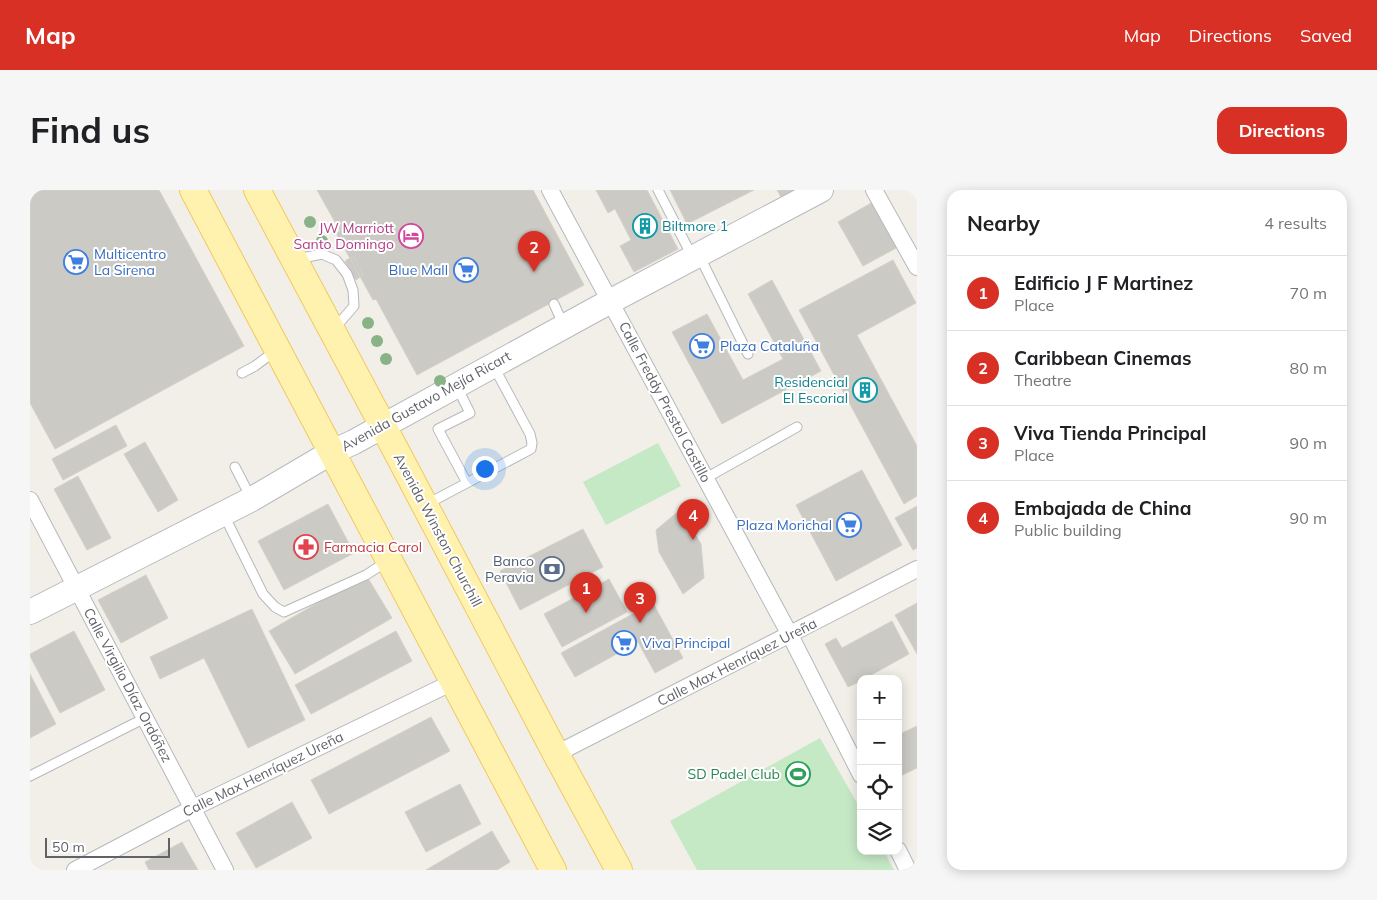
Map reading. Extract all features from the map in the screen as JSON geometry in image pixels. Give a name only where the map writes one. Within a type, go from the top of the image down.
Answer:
[{"type":"main road","points":[[193,190],[553,870]]},
{"type":"main road","name":"Avenida Winston Churchill","points":[[256,190],[619,870]]},
{"type":"street","name":"Calle Freddy Prestol Castillo","points":[[550,190],[790,635],[857,767]]},
{"type":"street","name":"Avenida Gustavo Mejía Ricart","points":[[30,612],[224,514],[332,452],[354,442],[610,301],[821,190]]},
{"type":"street","points":[[874,190],[917,268]]},
{"type":"street","name":"Calle Virgilio Díaz Ordóñez","points":[[30,500],[225,870]]},
{"type":"street","name":"Calle Max Henríquez Ureña","points":[[556,754],[917,569]]},
{"type":"street","name":"Calle Max Henríquez Ureña","points":[[75,870],[192,808],[453,682]]},
{"type":"street","points":[[900,855],[908,870]]},
{"type":"lane","points":[[658,190],[696,256],[748,354]]},
{"type":"lane","points":[[294,260],[322,254],[336,260],[347,274],[353,290],[354,306],[332,332]]},
{"type":"lane","points":[[554,304],[564,326]]},
{"type":"lane","points":[[242,373],[277,350]]},
{"type":"lane","points":[[424,505],[531,449],[530,434],[493,365]]},
{"type":"lane","points":[[456,385],[470,413],[438,429],[467,483]]},
{"type":"lane","points":[[706,478],[797,427]]},
{"type":"lane","points":[[235,467],[252,499]]},
{"type":"lane","points":[[224,514],[263,594],[275,607],[284,612],[366,575],[388,560]]},
{"type":"lane","points":[[30,776],[145,718]]},
{"type":"green space","points":[[658,443],[681,486],[606,525],[583,482]]},
{"type":"green space","name":"SD Padel Club","points":[[820,738],[857,803],[857,855],[886,855],[894,870],[697,870],[670,821]]},
{"type":"building","points":[[30,190],[159,190],[244,346],[55,449],[30,403]]},
{"type":"building","name":"Blue Mall","points":[[317,190],[533,190],[584,285],[417,375],[376,299],[373,300],[336,233],[340,231]]},
{"type":"building","name":"Biltmore 1","points":[[596,190],[647,190],[678,249],[634,272],[620,246],[631,240],[615,209],[608,213]]},
{"type":"building","points":[[670,190],[754,190],[687,224]]},
{"type":"building","points":[[777,190],[795,190],[781,197]]},
{"type":"building","points":[[873,202],[898,247],[863,266],[838,222]]},
{"type":"building","points":[[353,256],[363,275],[356,280],[345,261]]},
{"type":"building","name":"Residencial El Escorial","points":[[893,260],[916,303],[857,335],[917,446],[917,496],[904,504],[799,310]]},
{"type":"building","name":"Plaza Cataluña","points":[[772,280],[821,371],[722,424],[672,332],[707,314],[743,380],[783,359],[748,294]]},
{"type":"building","points":[[116,425],[127,446],[63,480],[52,459]]},
{"type":"building","points":[[145,442],[178,500],[158,512],[124,454]]},
{"type":"building","name":"Plaza Morichal","points":[[862,470],[902,545],[836,581],[796,505]]},
{"type":"building","points":[[78,476],[111,538],[87,550],[54,489]]},
{"type":"building","name":"Farmacia Carol","points":[[328,504],[354,553],[284,590],[258,541]]},
{"type":"building","points":[[917,506],[917,548],[913,550],[895,518]]},
{"type":"building","points":[[680,510],[701,544],[704,578],[683,594],[659,552],[656,530]]},
{"type":"building","name":"Banco Peravia","points":[[583,529],[603,567],[520,610],[500,571]]},
{"type":"building","points":[[146,575],[168,618],[121,643],[98,600]]},
{"type":"building","points":[[366,575],[392,618],[295,674],[269,631]]},
{"type":"building","points":[[609,579],[627,612],[562,647],[544,614]]},
{"type":"building","points":[[653,603],[683,658],[655,673],[638,642],[575,677],[561,653]]},
{"type":"building","points":[[917,603],[917,654],[895,615]]},
{"type":"building","points":[[252,609],[305,720],[248,748],[204,658],[160,679],[150,657]]},
{"type":"building","points":[[892,621],[909,654],[871,675],[857,675],[857,683],[848,687],[825,644],[836,638],[842,648]]},
{"type":"building","points":[[74,631],[105,690],[60,713],[30,654]]},
{"type":"building","points":[[396,631],[412,661],[311,714],[295,685]]},
{"type":"building","points":[[30,674],[56,724],[30,738]]},
{"type":"building","points":[[431,717],[450,751],[329,814],[311,780]]},
{"type":"building","points":[[917,726],[917,768],[902,775],[902,765],[902,733]]},
{"type":"building","points":[[460,784],[481,824],[426,852],[405,812]]},
{"type":"building","points":[[292,802],[312,838],[256,868],[236,833]]},
{"type":"building","points":[[492,831],[510,862],[497,870],[426,870]]},
{"type":"building","points":[[182,842],[198,870],[149,870],[145,862]]},
{"type":"place","name":"Biltmore 1","points":[[645,226]]},
{"type":"place","name":"JW Marriott Santo Domingo","points":[[411,236]]},
{"type":"place","name":"Multicentro La Sirena","points":[[76,262]]},
{"type":"place","name":"Blue Mall","points":[[466,270]]},
{"type":"place","name":"Caribbean Cinemas","points":[[534,272]]},
{"type":"place","name":"Plaza Cataluña","points":[[702,346]]},
{"type":"place","name":"Residencial El Escorial","points":[[865,390]]},
{"type":"place","name":"Plaza Morichal","points":[[849,525]]},
{"type":"place","name":"Embajada de China","points":[[693,540]]},
{"type":"place","name":"Farmacia Carol","points":[[306,547]]},
{"type":"place","name":"Banco Peravia","points":[[552,569]]},
{"type":"place","name":"Edificio J F Martinez","points":[[586,613]]},
{"type":"place","name":"Viva Tienda Principal","points":[[640,623]]},
{"type":"place","name":"Viva Principal","points":[[624,643]]},
{"type":"place","name":"SD Padel Club","points":[[798,774]]}]
